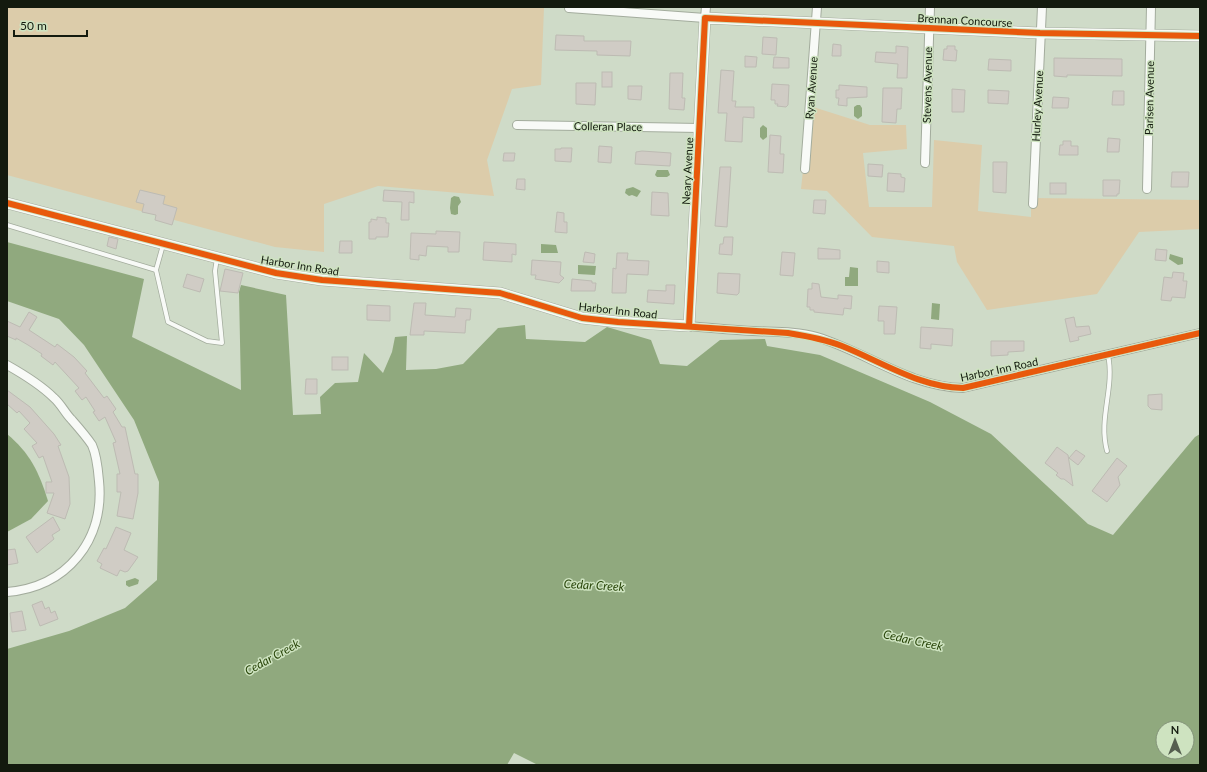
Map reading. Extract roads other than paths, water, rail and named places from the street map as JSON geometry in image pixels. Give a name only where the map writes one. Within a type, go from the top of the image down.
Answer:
[{"type":"main road","name":"Brennan Concourse","points":[[706,12],[816,22],[928,28],[1040,33],[1200,36]]},
{"type":"main road","name":"Neary Avenue","points":[[689,326],[706,12]]},
{"type":"main road","name":"Harbor Inn Road","points":[[7,202],[276,273],[322,280],[500,293],[582,318],[618,322],[689,326]]},
{"type":"street","name":"Ryan Avenue","points":[[805,169],[817,7]]},
{"type":"street","name":"Stevens Avenue","points":[[925,163],[928,28],[930,7]]},
{"type":"street","name":"Hurley Avenue","points":[[1033,204],[1042,7]]},
{"type":"street","name":"Parisen Avenue","points":[[1147,189],[1151,7]]},
{"type":"street","name":"Brennan Concourse","points":[[569,8],[706,12]]},
{"type":"street","name":"Colleran Place","points":[[517,125],[700,128]]},
{"type":"street","name":"Harbor Inn Road","points":[[689,326],[788,332],[816,337],[842,346],[925,383],[946,388],[963,388],[1200,333]]},
{"type":"street","points":[[7,365],[25,376],[54,398],[92,446],[98,464],[101,497],[96,524],[90,539],[66,569],[53,580],[40,586],[23,591],[7,592]]},
{"type":"lane","points":[[7,225],[156,270]]},
{"type":"lane","points":[[163,244],[156,270],[168,322],[207,341],[222,343],[215,271],[217,258]]},
{"type":"lane","points":[[1107,451],[1104,440],[1103,424],[1111,378],[1108,355]]},
{"type":"water","points":[[860,105],[862,108],[862,116],[858,119],[854,116],[854,107]]},
{"type":"water","points":[[763,125],[767,128],[767,137],[763,140],[760,137],[760,128]]},
{"type":"water","points":[[657,170],[668,170],[670,175],[667,177],[657,177],[655,175]]},
{"type":"water","points":[[633,187],[641,191],[637,197],[632,195],[629,196],[625,193],[626,189]]},
{"type":"water","points":[[454,196],[459,197],[461,202],[458,206],[458,214],[455,215],[451,214],[450,208],[451,198]]},
{"type":"water","name":"Cedar Creek","points":[[7,242],[144,279],[132,337],[241,390],[239,292],[241,285],[286,295],[293,415],[321,414],[320,397],[335,383],[358,382],[364,353],[383,373],[392,352],[395,337],[407,336],[406,370],[436,369],[463,364],[498,328],[525,325],[526,339],[585,342],[607,327],[651,340],[660,364],[687,366],[720,340],[765,339],[767,346],[820,355],[930,402],[991,434],[1088,524],[1113,535],[1195,437],[1200,434],[1200,765],[538,765],[514,753],[507,765],[7,765],[7,649],[69,631],[125,608],[157,580],[159,482],[134,420],[84,345],[59,319],[7,301]]},
{"type":"water","points":[[541,244],[556,245],[558,253],[541,253]]},
{"type":"water","points":[[1170,254],[1183,258],[1183,264],[1178,265],[1169,259]]},
{"type":"water","points":[[578,265],[596,266],[595,275],[578,274]]},
{"type":"water","points":[[850,267],[858,268],[858,286],[845,286],[845,277],[849,277]]},
{"type":"water","points":[[932,303],[940,304],[939,320],[931,319]]},
{"type":"water","points":[[7,434],[22,448],[33,464],[48,501],[31,519],[7,532]]},
{"type":"water","points":[[135,578],[139,580],[138,584],[129,587],[126,585],[126,581]]}]
